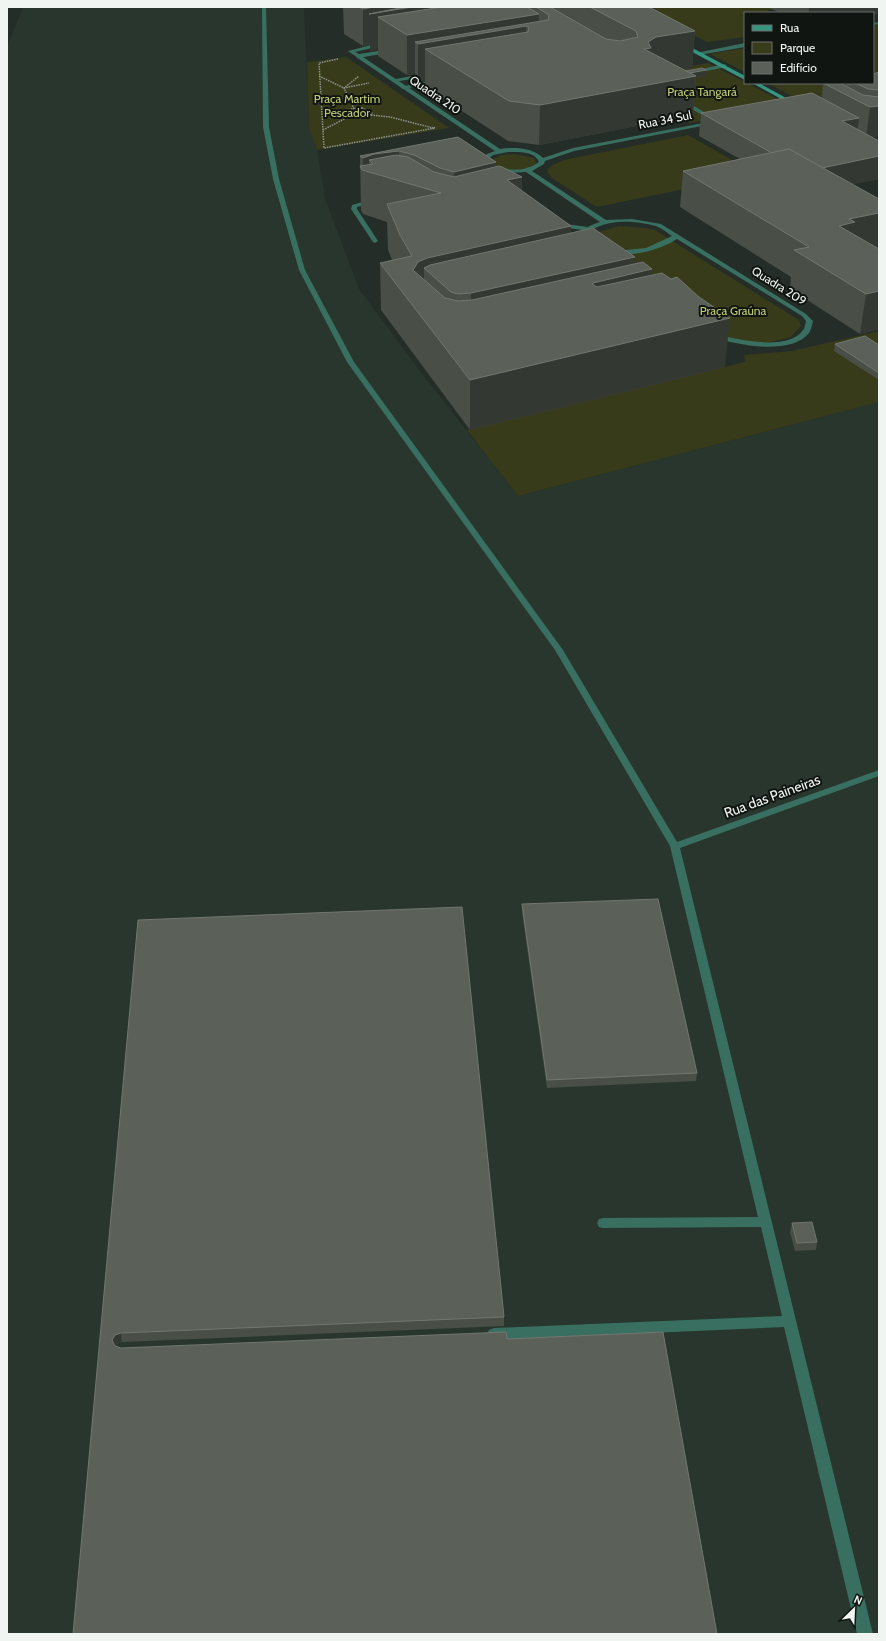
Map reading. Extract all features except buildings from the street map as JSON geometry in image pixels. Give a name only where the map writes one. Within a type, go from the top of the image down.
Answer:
[{"type":"street","points":[[264,7],[266,127],[276,179],[302,270],[351,362],[559,650],[675,846],[866,1634]]},
{"type":"street","points":[[672,39],[744,77]]},
{"type":"street","points":[[387,44],[351,51],[358,56],[396,50]]},
{"type":"street","points":[[699,53],[744,45]]},
{"type":"street","name":"Quadra 210","points":[[358,56],[499,151]]},
{"type":"street","points":[[685,73],[724,66]]},
{"type":"street","points":[[394,80],[433,74]]},
{"type":"street","points":[[403,86],[449,79]]},
{"type":"street","points":[[757,84],[796,105],[804,106]]},
{"type":"street","points":[[677,98],[717,121]]},
{"type":"street","points":[[789,107],[796,105]]},
{"type":"street","name":"Rua 34 Sul","points":[[526,170],[539,166],[542,163],[542,160],[573,150],[724,120]]},
{"type":"street","name":"Rua 34 Sul","points":[[548,151],[573,150]]},
{"type":"street","points":[[541,151],[499,151],[486,156],[484,160],[485,164],[497,170],[526,170],[605,222]]},
{"type":"street","points":[[526,152],[534,154],[542,160]]},
{"type":"street","points":[[375,241],[354,209],[354,206],[382,199]]},
{"type":"street","name":"Quadra 209","points":[[588,229],[605,222],[632,221],[647,222],[659,225],[804,315],[810,321],[810,326],[804,333],[796,338],[775,344],[763,345],[734,342],[712,335],[705,331]]},
{"type":"street","points":[[551,224],[588,229]]},
{"type":"street","points":[[583,244],[581,240],[582,234],[588,229]]},
{"type":"street","points":[[610,252],[641,252],[658,248],[677,236]]},
{"type":"street","name":"Rua das Paineiras","points":[[675,846],[879,773]]},
{"type":"street","points":[[603,1223],[766,1222]]},
{"type":"street","points":[[479,1334],[790,1321]]},
{"type":"path","points":[[337,59],[343,63]]},
{"type":"path","points":[[319,63],[324,148],[434,128]]},
{"type":"path","points":[[319,76],[344,88],[369,83],[359,76],[344,88]]},
{"type":"path","points":[[344,88],[354,109]]},
{"type":"path","points":[[348,117],[344,113],[354,109],[370,111],[372,113],[371,115]]},
{"type":"path","points":[[323,130],[348,117],[361,118],[371,115],[390,117],[434,128]]},
{"type":"path","points":[[428,124],[434,128]]},
{"type":"shaded area","points":[[23,7],[304,7],[309,128],[317,150],[325,198],[359,289],[420,371],[518,496],[879,402],[879,1634],[7,1634],[7,47]]},
{"type":"green space","points":[[662,7],[783,7],[767,10],[770,12],[744,12],[744,37],[707,42],[645,10]]},
{"type":"green space","points":[[879,24],[879,87],[803,102],[769,84],[874,84],[874,25]]},
{"type":"green space","points":[[744,48],[744,71],[710,54]]},
{"type":"green space","name":"Praça Martim Pescador","points":[[346,57],[449,128],[317,150],[309,128],[307,62]]},
{"type":"green space","name":"Praça Tangará","points":[[708,63],[744,82],[744,84],[748,84],[787,104],[690,123],[613,79]]},
{"type":"green space","points":[[688,135],[757,174],[597,207],[552,178],[548,173],[548,169],[564,160]]},
{"type":"green space","points":[[515,154],[534,158],[536,163],[521,170],[503,168],[492,164],[493,159],[501,155]]},
{"type":"green space","name":"Praça Graúna","points":[[619,226],[655,230],[799,320],[801,326],[791,337],[767,343],[751,343],[723,337],[596,234]]},
{"type":"green space","points":[[879,331],[879,402],[518,496],[467,430],[745,362],[744,355],[792,351]]}]
